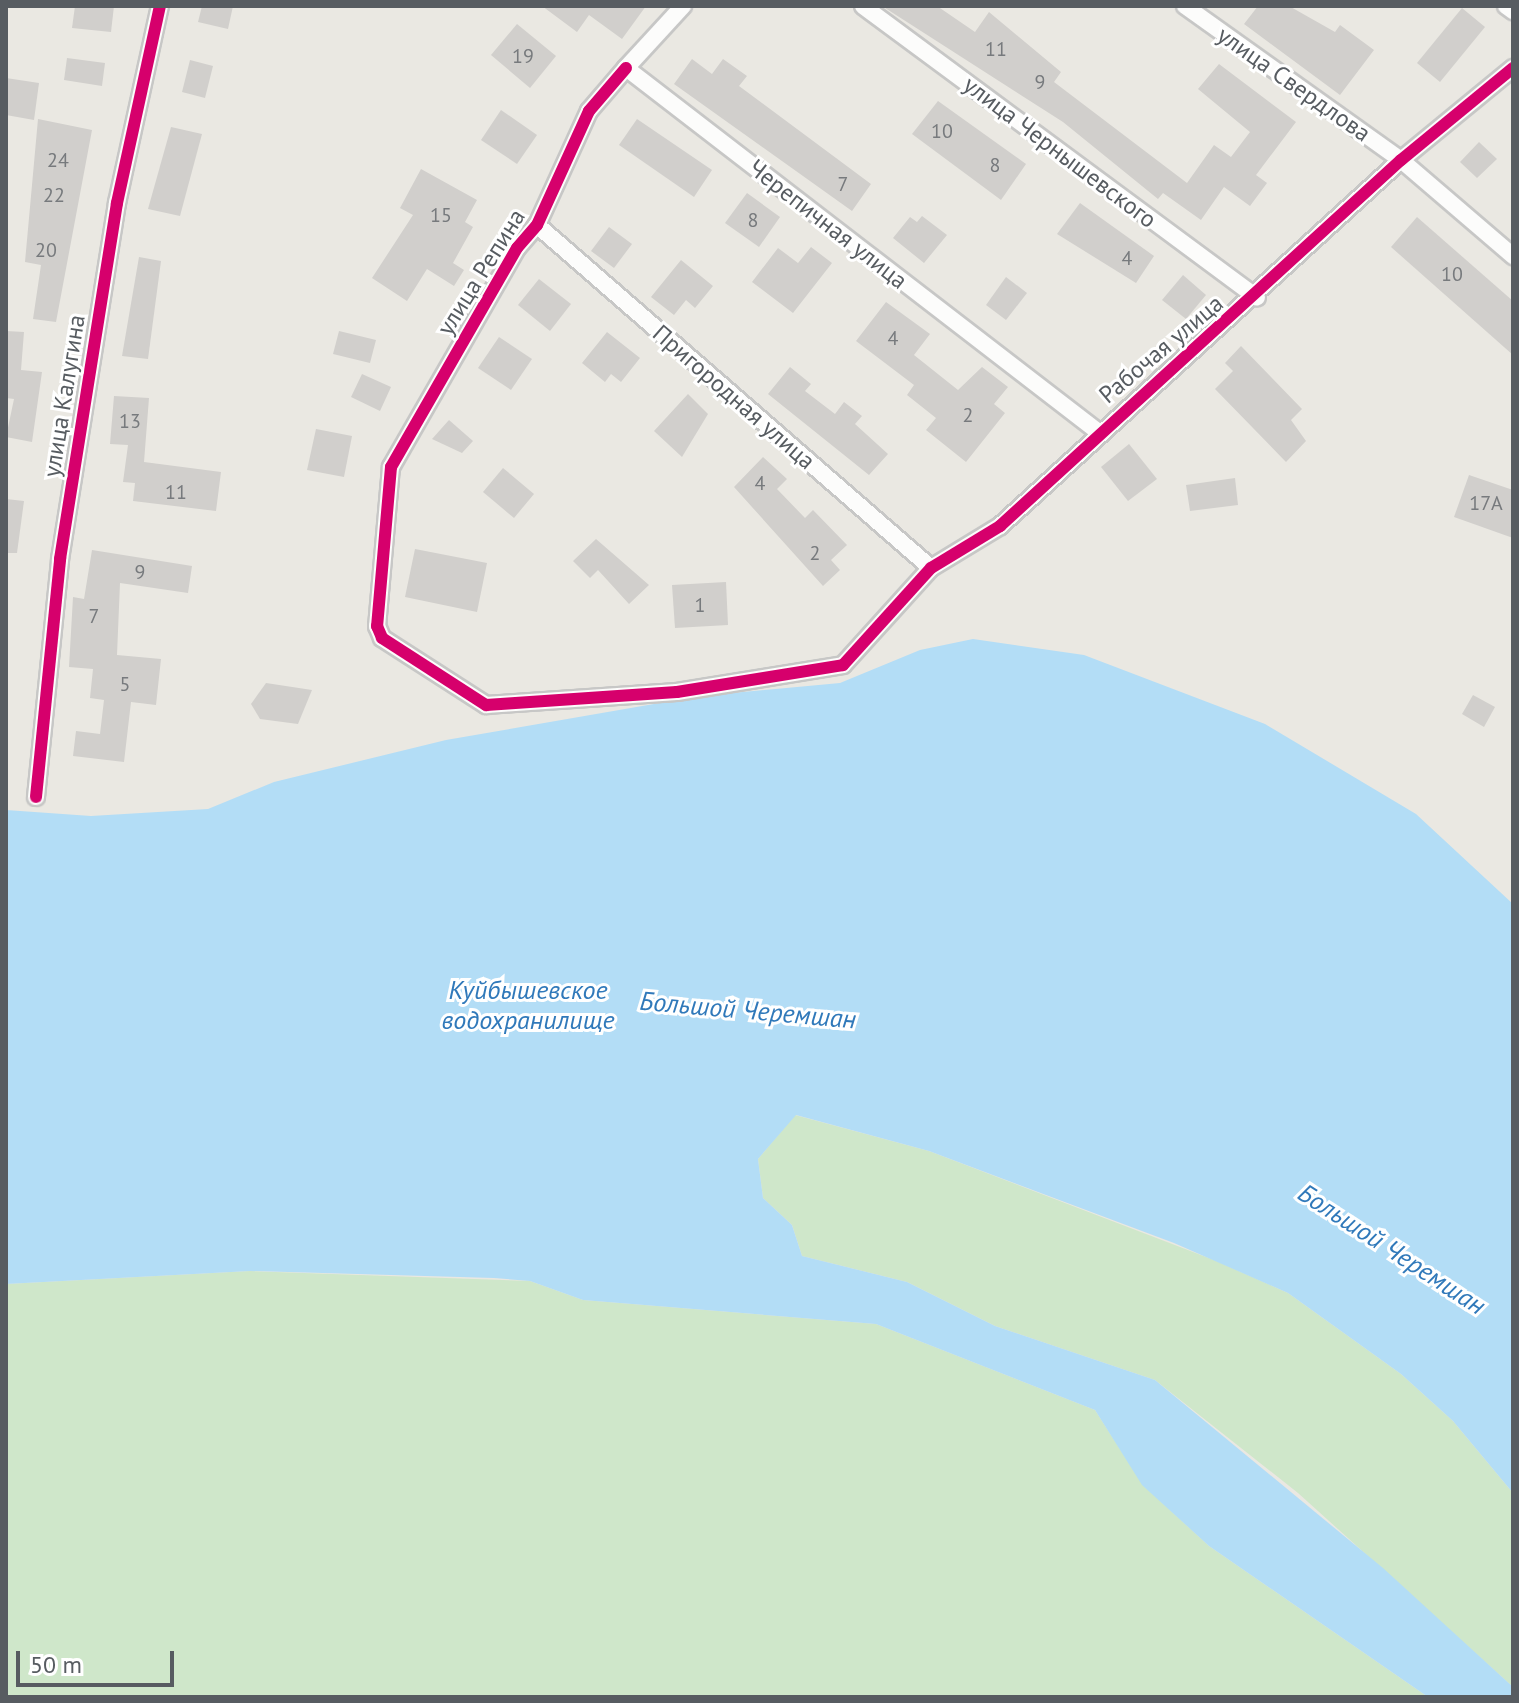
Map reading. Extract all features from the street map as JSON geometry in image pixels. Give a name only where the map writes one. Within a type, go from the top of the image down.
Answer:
[{"type":"street","name":"улица Калугина","points":[[36,797],[62,544],[117,203],[160,6]]},
{"type":"street","points":[[626,68],[683,6]]},
{"type":"street","name":"улица Чернышевского","points":[[863,6],[1257,298]]},
{"type":"street","name":"улица Свердлова","points":[[1185,6],[1401,160],[1513,256]]},
{"type":"street","points":[[1506,6],[1513,11]]},
{"type":"street","name":"улица Репина","points":[[626,68],[589,111],[537,225],[391,467],[383,503],[382,638],[486,705],[677,692],[843,665]]},
{"type":"street","name":"Черепичная улица","points":[[626,68],[1097,431]]},
{"type":"street","name":"Рабочая улица","points":[[843,665],[931,568],[1000,526],[1097,431],[1257,298],[1401,160],[1513,68]]},
{"type":"street","name":"Пригородная улица","points":[[537,225],[931,568]]},
{"type":"green space","points":[[795,1115],[929,1151],[1214,1260],[1288,1293],[1401,1374],[1453,1421],[1513,1493],[1513,1687],[1298,1493],[1155,1380],[995,1326],[907,1282],[802,1256],[792,1225],[763,1198],[758,1159]]},
{"type":"green space","points":[[250,1271],[530,1281],[583,1300],[876,1324],[1095,1410],[1143,1485],[1209,1546],[1428,1697],[6,1697],[6,1284]]},
{"type":"water","name":"Куйбышевское водохранилище","points":[[973,639],[1084,655],[1265,724],[1416,814],[1513,904],[1513,1493],[1453,1421],[1401,1374],[1288,1293],[1174,1243],[929,1151],[796,1115],[758,1159],[763,1198],[792,1225],[802,1256],[907,1282],[995,1326],[1155,1380],[1383,1568],[1513,1687],[1513,1697],[1428,1697],[1209,1546],[1142,1485],[1095,1410],[876,1324],[583,1300],[530,1281],[494,1278],[250,1271],[6,1284],[6,810],[91,816],[208,809],[274,782],[446,740],[700,696],[840,683],[920,650]]},
{"type":"building","points":[[75,6],[114,6],[111,32],[72,28]]},
{"type":"building","points":[[202,6],[233,6],[228,29],[198,22]]},
{"type":"building","points":[[542,6],[646,6],[622,39],[589,15],[577,32]]},
{"type":"building","points":[[882,6],[937,6],[975,32],[989,12],[1061,72],[1054,82],[1187,183],[1214,145],[1231,157],[1250,132],[1198,89],[1219,64],[1296,122],[1256,175],[1267,183],[1250,206],[1224,187],[1201,220],[1163,193],[1158,199],[1063,122]]},
{"type":"building","points":[[1258,6],[1289,6],[1335,32],[1340,25],[1374,50],[1340,95],[1244,24]]},
{"type":"building","points":[[1462,8],[1485,27],[1440,82],[1417,63]]},
{"type":"building","points":[[517,24],[556,56],[530,88],[491,55]]},
{"type":"building","points":[[67,58],[105,63],[102,86],[64,80]]},
{"type":"building","points":[[692,59],[712,74],[723,59],[747,76],[739,86],[871,184],[852,211],[674,84]]},
{"type":"building","points":[[190,60],[213,66],[205,98],[182,92]]},
{"type":"building","points":[[6,78],[39,83],[34,120],[6,115]]},
{"type":"building","points":[[938,101],[1026,164],[1001,200],[912,134]]},
{"type":"building","points":[[501,110],[537,135],[517,164],[481,140]]},
{"type":"building","points":[[38,119],[92,130],[56,322],[33,319],[41,265],[25,262]]},
{"type":"building","points":[[637,119],[712,170],[694,197],[619,145]]},
{"type":"building","points":[[171,127],[202,134],[180,216],[148,209]]},
{"type":"building","points":[[1479,142],[1497,159],[1477,178],[1460,162]]},
{"type":"building","points":[[421,169],[477,200],[465,222],[473,227],[453,263],[464,270],[454,286],[427,269],[407,301],[372,278],[413,215],[400,208]]},
{"type":"building","points":[[747,193],[780,217],[759,247],[725,223]]},
{"type":"building","points":[[1080,203],[1154,256],[1136,283],[1057,234]]},
{"type":"building","points":[[922,216],[947,235],[924,263],[893,238],[910,217],[917,222]]},
{"type":"building","points":[[1417,217],[1513,301],[1513,355],[1391,247]]},
{"type":"building","points":[[609,227],[632,244],[614,268],[591,251]]},
{"type":"building","points":[[811,247],[832,263],[793,313],[752,282],[778,248],[798,263]]},
{"type":"building","points":[[139,257],[161,261],[148,359],[122,356]]},
{"type":"building","points":[[681,260],[713,286],[695,308],[686,300],[674,315],[651,297]]},
{"type":"building","points":[[1183,275],[1206,295],[1186,319],[1162,300]]},
{"type":"building","points":[[1006,277],[1027,293],[1006,320],[986,305]]},
{"type":"building","points":[[539,279],[571,304],[550,331],[518,305]]},
{"type":"building","points":[[886,302],[930,334],[914,355],[958,390],[982,367],[1008,387],[994,404],[1005,413],[966,462],[926,430],[936,418],[907,395],[914,385],[856,341]]},
{"type":"building","points":[[6,331],[24,332],[21,370],[42,372],[32,442],[6,437],[14,399],[6,398]]},
{"type":"building","points":[[339,331],[376,340],[370,363],[333,354]]},
{"type":"building","points":[[607,332],[640,358],[621,382],[611,374],[605,382],[582,363]]},
{"type":"building","points":[[499,337],[532,359],[511,390],[478,368]]},
{"type":"building","points":[[1241,346],[1302,409],[1291,420],[1306,441],[1286,462],[1215,389],[1233,371],[1225,363]]},
{"type":"building","points":[[790,367],[811,384],[805,391],[835,414],[844,402],[862,416],[855,424],[888,454],[869,475],[768,394]]},
{"type":"building","points":[[362,374],[391,387],[380,411],[351,397]]},
{"type":"building","points":[[688,394],[708,414],[682,457],[654,431]]},
{"type":"building","points":[[114,396],[149,398],[144,462],[221,472],[216,511],[133,501],[135,483],[123,482],[128,445],[110,444]]},
{"type":"building","points":[[449,420],[473,441],[462,453],[432,439]]},
{"type":"building","points":[[316,429],[352,436],[344,477],[307,470]]},
{"type":"building","points":[[1129,444],[1157,479],[1128,501],[1101,467]]},
{"type":"building","points":[[763,457],[787,479],[777,489],[805,518],[813,510],[847,545],[831,560],[840,570],[823,586],[734,487]]},
{"type":"building","points":[[503,468],[534,494],[514,518],[483,492]]},
{"type":"building","points":[[1469,475],[1513,490],[1513,538],[1454,517]]},
{"type":"building","points":[[1235,478],[1238,505],[1190,511],[1186,485]]},
{"type":"building","points":[[6,499],[24,501],[17,553],[6,553]]},
{"type":"building","points":[[596,539],[649,585],[629,604],[598,570],[590,578],[573,561]]},
{"type":"building","points":[[415,549],[487,563],[477,612],[405,597]]},
{"type":"building","points":[[92,550],[192,566],[188,593],[120,583],[117,655],[161,659],[156,705],[131,702],[124,762],[73,756],[76,731],[100,734],[104,700],[90,698],[93,669],[69,667],[73,597],[84,599]]},
{"type":"building","points":[[726,582],[728,625],[675,628],[672,585]]},
{"type":"building","points":[[266,683],[312,690],[298,724],[260,719],[251,704]]},
{"type":"building","points":[[1473,695],[1495,707],[1484,727],[1462,714]]},
{"type":"cycle path","points":[[36,797],[60,559],[117,203],[160,6]]},
{"type":"cycle path","points":[[626,68],[589,111],[537,225],[517,248],[391,467],[377,626],[382,638],[486,705],[677,692],[843,665],[931,568],[1000,526],[1401,160],[1513,68]]},
{"type":"water label","name":"Большой Черемшан","points":[[748,1010]]},
{"type":"water label","name":"Большой Черемшан","points":[[1392,1249]]}]
